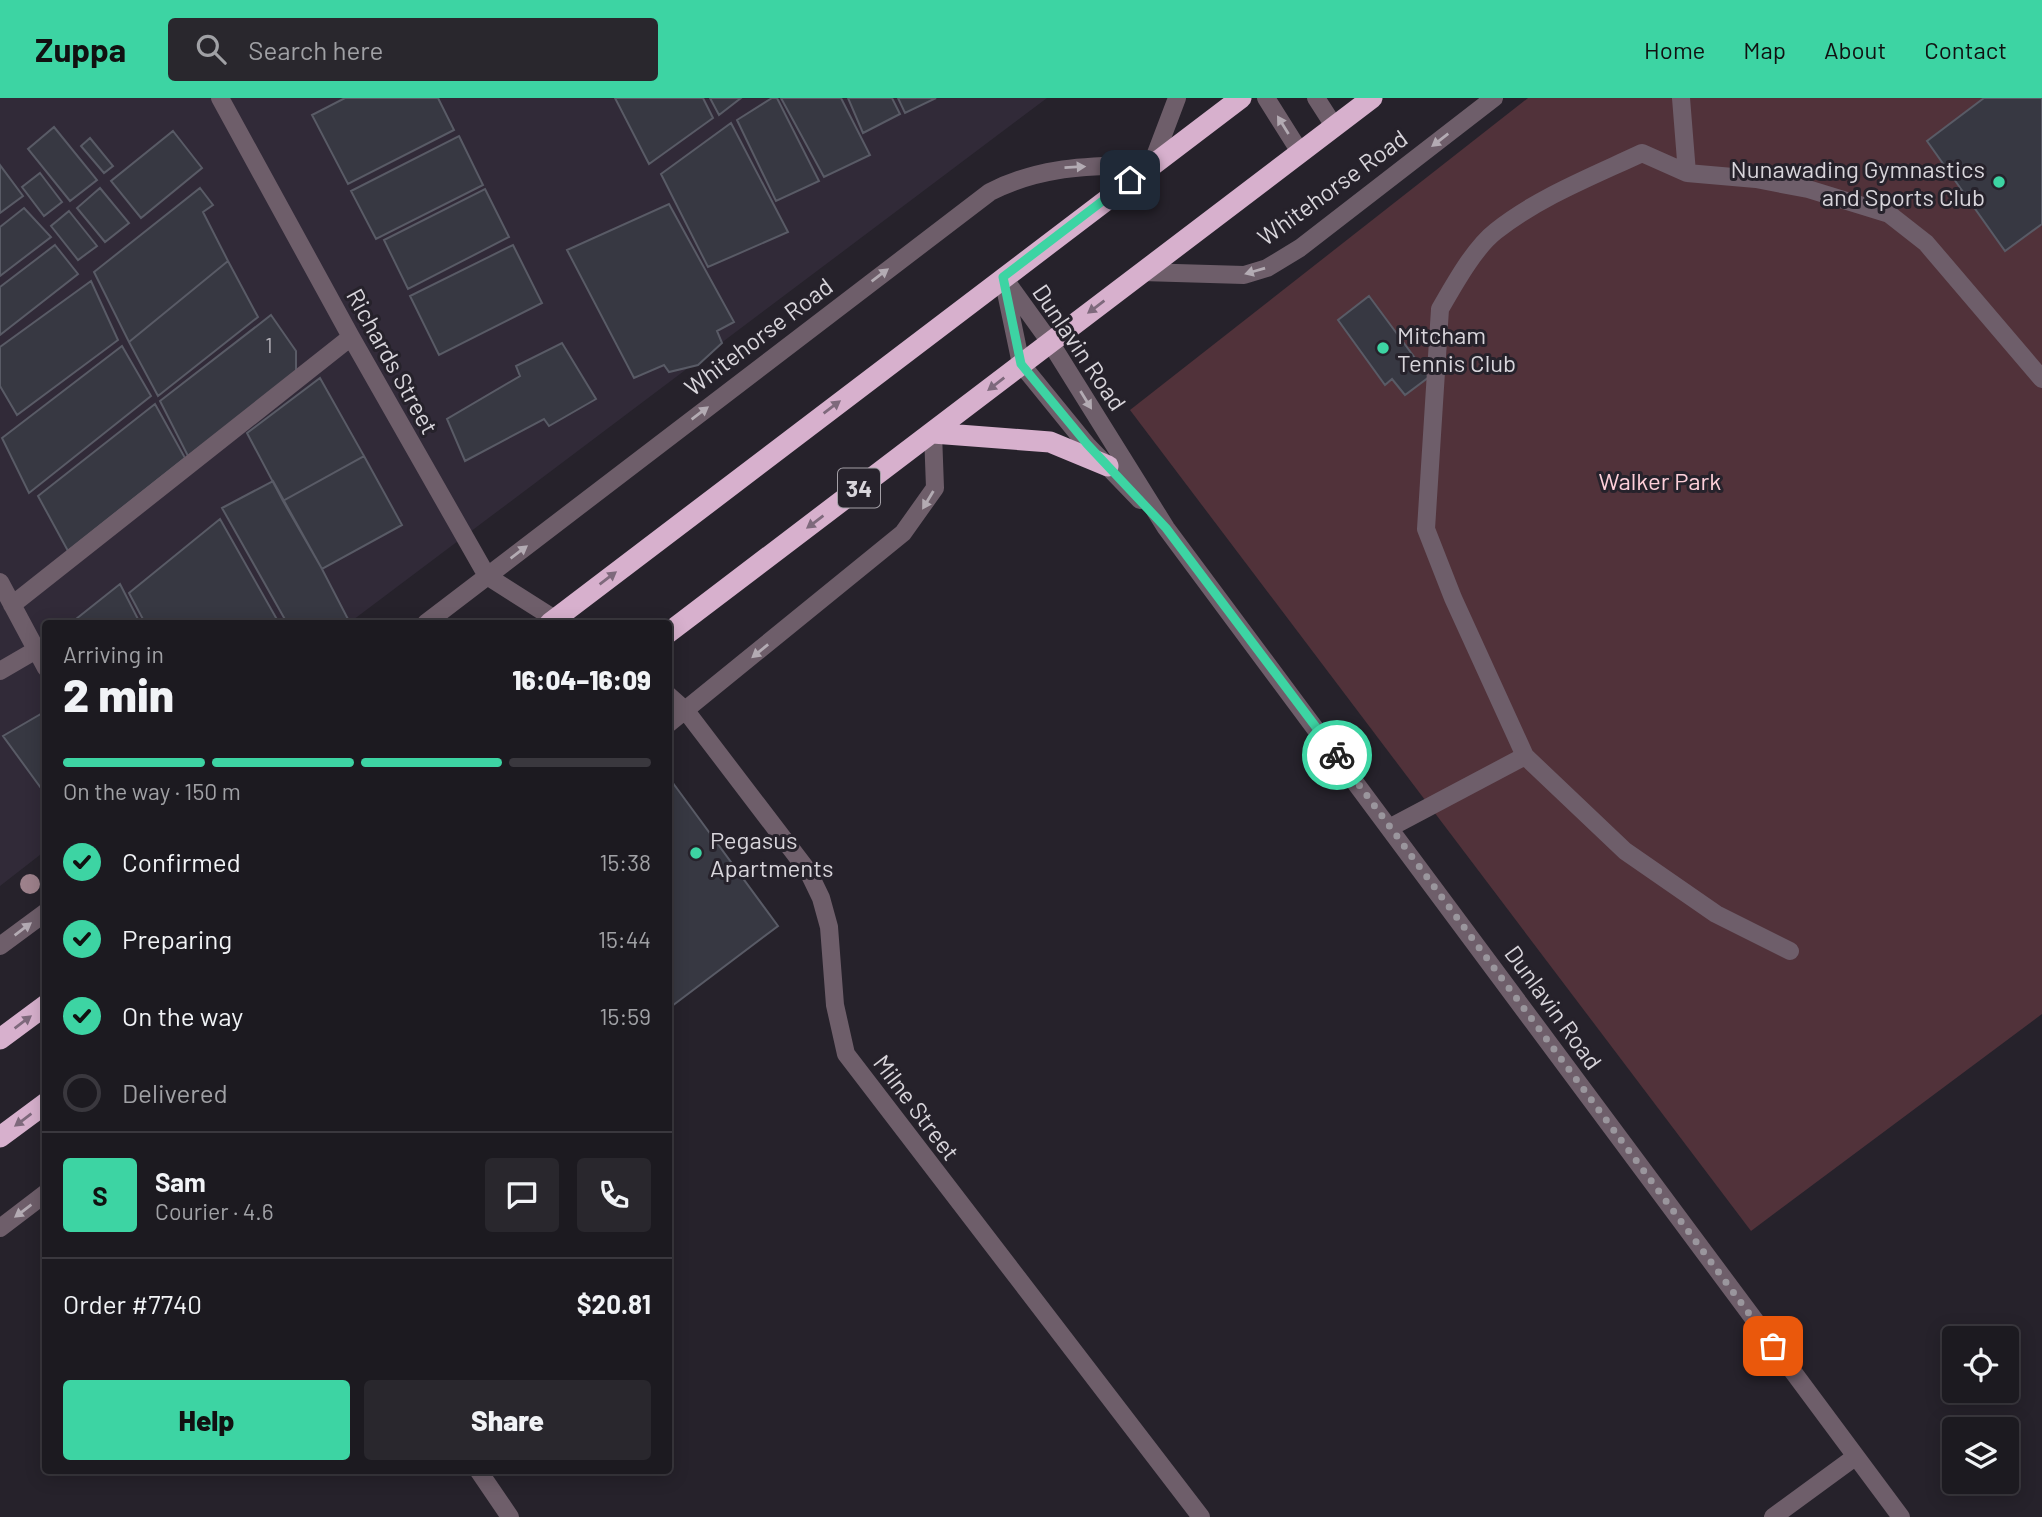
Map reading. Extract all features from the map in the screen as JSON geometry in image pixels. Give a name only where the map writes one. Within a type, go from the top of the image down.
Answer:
[{"type":"highway","points":[[558,620],[1003,277],[1241,98]]},
{"type":"highway","name":"Whitehorse Road","points":[[672,630],[1372,98]]},
{"type":"highway","points":[[933,433],[1050,442],[1108,466]]},
{"type":"highway","points":[[0,1039],[42,1008]]},
{"type":"highway","points":[[0,1137],[42,1106]]},
{"type":"street","name":"Richards Street","points":[[220,98],[351,337],[487,576],[552,620]]},
{"type":"street","points":[[1152,164],[1177,98]]},
{"type":"street","points":[[1266,98],[1300,152]]},
{"type":"street","points":[[1316,98],[1334,126]]},
{"type":"street","name":"Whitehorse Road","points":[[1142,272],[1244,275],[1267,268],[1300,248],[1494,98]]},
{"type":"street","points":[[1681,98],[1686,173]]},
{"type":"street","points":[[1790,951],[1716,915],[1625,851],[1525,756],[1453,598],[1426,529],[1440,309],[1457,279],[1494,232],[1564,189],[1642,153],[1686,173],[1756,179],[1808,189],[1889,214],[1926,243],[2042,379]]},
{"type":"street","name":"Whitehorse Road","points":[[430,620],[990,192],[1016,179],[1044,171],[1152,164]]},
{"type":"street","name":"Dunlavin Road","points":[[1003,277],[1050,342],[1166,528],[1391,827],[1901,1517]]},
{"type":"street","name":"Dunlavin Road","points":[[1003,277],[1021,364],[1108,466],[1166,528]]},
{"type":"street","points":[[12,605],[351,337]]},
{"type":"street","points":[[672,721],[903,533],[935,488],[933,433]]},
{"type":"street","points":[[0,582],[42,661]]},
{"type":"street","points":[[0,671],[36,650]]},
{"type":"street","name":"Milne Street","points":[[672,699],[686,711],[808,871],[821,898],[833,954],[835,1004],[846,1054],[1201,1517]]},
{"type":"street","points":[[1391,827],[1525,756]]},
{"type":"street","points":[[0,946],[42,915]]},
{"type":"street","points":[[0,1228],[42,1196]]},
{"type":"street","points":[[1773,1517],[1855,1457]]},
{"type":"street","points":[[481,1474],[510,1517]]},
{"type":"shaded area","points":[[0,98],[1047,98],[353,620],[42,620],[42,853],[0,886]]},
{"type":"green space","name":"Walker Park","points":[[1528,98],[2042,98],[2042,1014],[1751,1231],[1130,410]]},
{"type":"building","points":[[345,98],[438,98],[454,130],[348,184],[312,115]]},
{"type":"building","points":[[615,98],[703,98],[713,118],[649,164]]},
{"type":"building","points":[[710,98],[741,98],[719,115]]},
{"type":"building","points":[[772,98],[777,98],[819,181],[776,201],[737,120]]},
{"type":"building","points":[[781,98],[841,98],[870,155],[824,177]]},
{"type":"building","points":[[848,98],[892,98],[900,114],[863,133]]},
{"type":"building","points":[[898,98],[936,98],[905,113]]},
{"type":"building","name":"Nunawading Gymnastics and Sports Club","points":[[1984,98],[2042,98],[2042,224],[2005,251],[1927,141]]},
{"type":"building","points":[[731,123],[788,232],[708,267],[661,174]]},
{"type":"building","points":[[54,127],[97,180],[70,201],[28,149]]},
{"type":"building","points":[[173,131],[202,168],[141,218],[111,181]]},
{"type":"building","points":[[459,136],[483,185],[376,239],[351,191]]},
{"type":"building","points":[[90,138],[113,166],[104,173],[81,146]]},
{"type":"building","points":[[0,165],[23,196],[0,213]]},
{"type":"building","points":[[40,173],[62,202],[44,216],[22,187]]},
{"type":"building","points":[[100,188],[129,223],[105,242],[77,208]]},
{"type":"building","points":[[200,188],[213,205],[203,212],[228,261],[129,342],[94,272]]},
{"type":"building","points":[[485,189],[509,237],[408,289],[384,240]]},
{"type":"building","points":[[669,204],[734,322],[717,331],[722,343],[698,365],[669,372],[664,365],[634,378],[567,250]]},
{"type":"building","points":[[24,208],[51,237],[0,276],[0,227]]},
{"type":"building","points":[[69,211],[97,246],[78,260],[51,226]]},
{"type":"building","points":[[55,245],[78,274],[0,335],[0,287]]},
{"type":"building","points":[[513,245],[542,303],[439,355],[410,296]]},
{"type":"building","points":[[228,261],[258,317],[158,396],[129,342]]},
{"type":"building","points":[[91,281],[118,340],[17,415],[0,386],[0,347]]},
{"type":"building","name":"Mitcham Tennis Club","points":[[1369,296],[1429,377],[1405,395],[1392,379],[1385,385],[1338,320]]},
{"type":"building","points":[[271,315],[296,351],[296,375],[188,456],[160,401]]},
{"type":"building","points":[[562,343],[596,399],[549,426],[544,419],[465,461],[447,419],[520,376],[516,366]]},
{"type":"building","points":[[122,346],[151,396],[29,493],[2,438]]},
{"type":"building","points":[[320,378],[364,456],[283,501],[247,433]]},
{"type":"building","points":[[155,404],[185,458],[68,551],[38,496]]},
{"type":"building","points":[[364,456],[402,525],[322,569],[283,501]]},
{"type":"building","points":[[273,481],[348,620],[285,620],[222,508]]},
{"type":"building","points":[[220,519],[277,620],[143,620],[129,593]]},
{"type":"building","points":[[120,584],[138,620],[75,620]]},
{"type":"building","points":[[42,713],[42,790],[3,736]]},
{"type":"building","name":"Pegasus Apartments","points":[[672,782],[778,926],[672,1006]]},
{"type":"way so far","points":[[1337,755],[1773,1346]]},
{"type":"place","name":"Nunawading Gymnastics and Sports Club","points":[[1999,182]]},
{"type":"place","name":"Mitcham Tennis Club","points":[[1383,348]]},
{"type":"place","name":"Pegasus Apartments","points":[[696,853]]},
{"type":"route","points":[[1130,180],[1003,277],[1021,364],[1087,444],[1166,528],[1337,755]]}]
